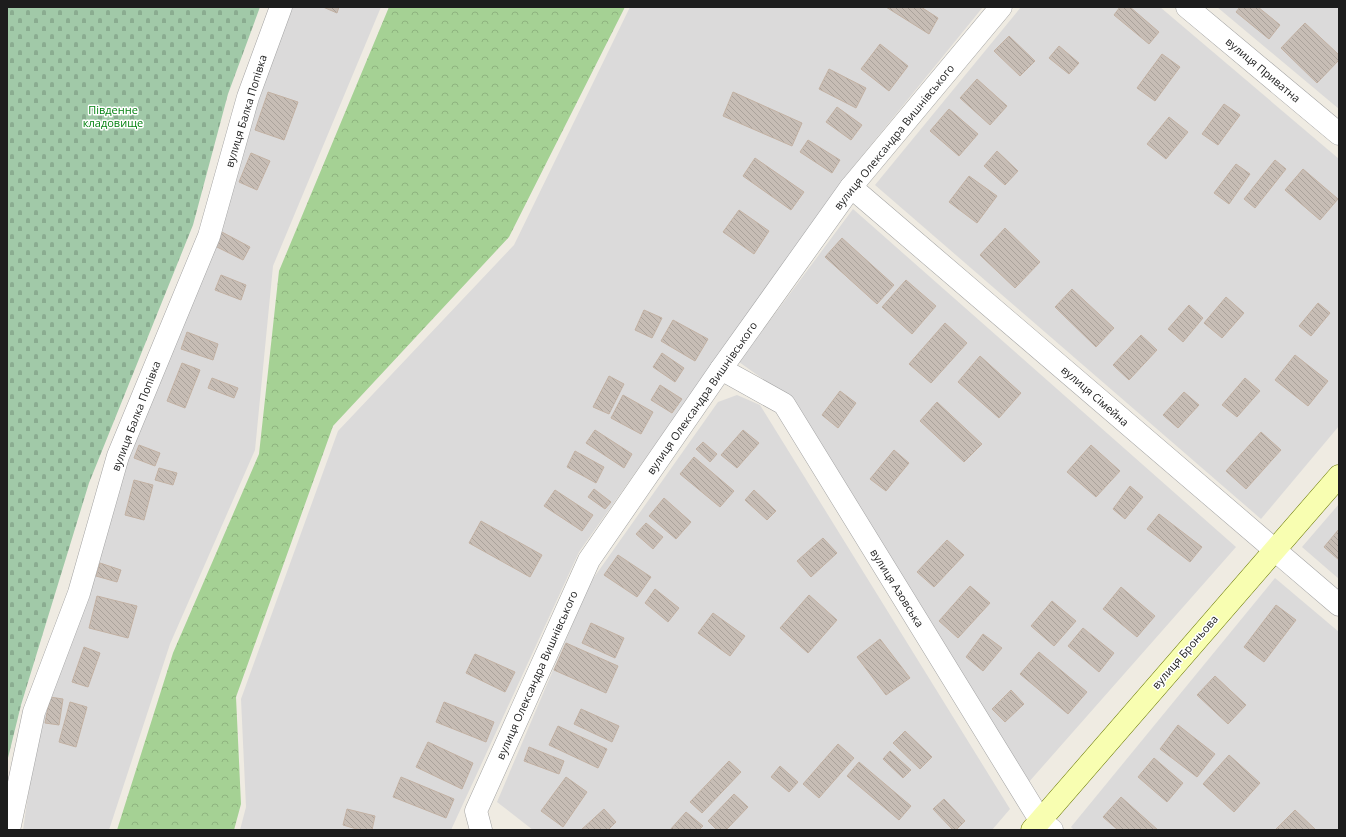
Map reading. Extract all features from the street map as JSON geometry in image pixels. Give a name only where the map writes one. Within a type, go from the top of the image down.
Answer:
[{"type":"street","name":"вулиця Балка Попівка","points":[[8,830],[34,712],[78,593],[118,456],[209,236],[248,97],[281,7]]},
{"type":"street","name":"вулиця Олександра Вишнівського","points":[[480,830],[476,811],[589,560],[721,369],[851,187],[1001,7]]},
{"type":"street","name":"вулиця Приватна","points":[[1187,7],[1339,134]]},
{"type":"street","name":"вулиця Сімейна","points":[[851,187],[1339,605]]},
{"type":"street","name":"вулиця Азовська","points":[[721,369],[784,404],[1041,827]]},
{"type":"street","name":"вулиця Броньова","points":[[1041,827],[1274,549],[1339,476]]},
{"type":"shaded area","points":[[287,7],[381,7],[273,266],[255,450],[170,644],[109,830],[23,830],[37,733],[123,460]]},
{"type":"shaded area","points":[[630,7],[983,7],[844,178],[579,552],[451,830],[240,830],[246,807],[241,699],[338,431],[514,245]]},
{"type":"shaded area","points":[[1021,7],[1160,7],[1339,159],[1339,426],[1261,519],[875,185]]},
{"type":"shaded area","points":[[1217,7],[1339,7],[1339,109]]},
{"type":"shaded area","points":[[853,209],[1236,547],[1028,783],[791,399],[739,362]]},
{"type":"shaded area","points":[[737,395],[760,405],[1010,809],[992,830],[533,830],[497,802],[590,583],[718,402]]},
{"type":"shaded area","points":[[1339,504],[1339,579],[1302,547]]},
{"type":"shaded area","points":[[1275,578],[1339,632],[1339,830],[1074,830],[1071,827]]},
{"type":"green space","name":"Південне кладовище","points":[[7,7],[260,7],[228,94],[193,225],[89,483],[21,705],[7,762]]},
{"type":"green space","points":[[389,7],[625,7],[509,237],[333,426],[236,697],[241,804],[234,830],[117,830],[173,653],[259,454],[279,271]]},
{"type":"building","points":[[323,7],[339,7],[337,13]]},
{"type":"building","points":[[886,7],[921,7],[938,18],[929,34]]},
{"type":"building","points":[[1120,7],[1130,7],[1159,32],[1149,44],[1114,15]]},
{"type":"building","points":[[1240,7],[1258,7],[1280,25],[1269,39],[1236,12]]},
{"type":"building","points":[[1305,23],[1339,55],[1339,60],[1317,83],[1281,48]]},
{"type":"building","points":[[1009,36],[1035,61],[1020,76],[994,51]]},
{"type":"building","points":[[880,44],[908,66],[889,91],[861,69]]},
{"type":"building","points":[[1059,46],[1079,63],[1069,74],[1049,58]]},
{"type":"building","points":[[1162,54],[1180,67],[1155,101],[1137,88]]},
{"type":"building","points":[[829,69],[866,88],[856,108],[819,89]]},
{"type":"building","points":[[977,79],[1007,106],[990,125],[960,98]]},
{"type":"building","points":[[268,92],[298,102],[284,140],[255,130]]},
{"type":"building","points":[[733,92],[802,123],[792,146],[723,116]]},
{"type":"building","points":[[1224,104],[1240,115],[1218,145],[1202,134]]},
{"type":"building","points":[[837,107],[862,125],[851,140],[826,122]]},
{"type":"building","points":[[949,109],[978,134],[959,156],[930,131]]},
{"type":"building","points":[[1169,117],[1188,132],[1166,159],[1147,144]]},
{"type":"building","points":[[808,140],[840,160],[832,173],[800,152]]},
{"type":"building","points":[[997,151],[1018,171],[1005,185],[984,166]]},
{"type":"building","points":[[251,153],[270,161],[257,190],[239,182]]},
{"type":"building","points":[[755,158],[804,192],[791,210],[743,176]]},
{"type":"building","points":[[1275,160],[1286,169],[1255,208],[1244,199]]},
{"type":"building","points":[[1236,164],[1250,174],[1229,204],[1214,193]]},
{"type":"building","points":[[1303,169],[1338,199],[1320,220],[1285,190]]},
{"type":"building","points":[[969,176],[997,196],[977,223],[949,202]]},
{"type":"building","points":[[739,210],[769,231],[754,254],[723,232]]},
{"type":"building","points":[[1005,228],[1040,262],[1015,288],[980,255]]},
{"type":"building","points":[[220,231],[250,247],[243,260],[213,245]]},
{"type":"building","points":[[842,238],[894,285],[877,304],[825,257]]},
{"type":"building","points":[[221,275],[246,285],[241,300],[215,290]]},
{"type":"building","points":[[906,280],[936,306],[912,334],[882,307]]},
{"type":"building","points":[[1072,289],[1114,328],[1096,347],[1055,307]]},
{"type":"building","points":[[1226,297],[1244,313],[1222,338],[1204,323]]},
{"type":"building","points":[[1318,303],[1330,313],[1311,336],[1299,326]]},
{"type":"building","points":[[1189,305],[1203,318],[1183,342],[1168,329]]},
{"type":"building","points":[[644,310],[662,318],[652,338],[635,330]]},
{"type":"building","points":[[673,320],[708,339],[695,361],[661,341]]},
{"type":"building","points":[[945,323],[967,343],[931,383],[909,364]]},
{"type":"building","points":[[187,332],[218,344],[213,360],[181,349]]},
{"type":"building","points":[[1141,335],[1157,350],[1129,380],[1113,365]]},
{"type":"building","points":[[662,353],[684,368],[675,382],[653,367]]},
{"type":"building","points":[[1295,355],[1328,381],[1308,406],[1275,380]]},
{"type":"building","points":[[980,356],[1021,393],[999,418],[958,382]]},
{"type":"building","points":[[182,363],[200,370],[185,408],[167,401]]},
{"type":"building","points":[[609,376],[624,384],[609,414],[593,407]]},
{"type":"building","points":[[212,378],[238,388],[234,398],[208,388]]},
{"type":"building","points":[[1245,378],[1260,391],[1237,417],[1222,405]]},
{"type":"building","points":[[660,385],[682,399],[672,413],[651,400]]},
{"type":"building","points":[[840,391],[856,403],[838,428],[822,415]]},
{"type":"building","points":[[1184,392],[1199,405],[1178,428],[1163,415]]},
{"type":"building","points":[[623,395],[653,412],[641,434],[611,418]]},
{"type":"building","points":[[937,402],[982,444],[964,462],[920,421]]},
{"type":"building","points":[[595,430],[632,454],[624,468],[586,443]]},
{"type":"building","points":[[743,430],[759,443],[737,468],[721,455]]},
{"type":"building","points":[[1261,432],[1281,450],[1246,489],[1226,471]]},
{"type":"building","points":[[703,442],[717,454],[710,462],[696,449]]},
{"type":"building","points":[[139,445],[160,453],[155,466],[134,458]]},
{"type":"building","points":[[1091,445],[1120,471],[1096,497],[1067,472]]},
{"type":"building","points":[[894,450],[909,463],[886,491],[870,479]]},
{"type":"building","points":[[575,451],[604,467],[596,483],[567,467]]},
{"type":"building","points":[[694,457],[734,491],[720,507],[680,474]]},
{"type":"building","points":[[159,468],[177,473],[173,485],[155,480]]},
{"type":"building","points":[[134,480],[153,485],[144,520],[125,515]]},
{"type":"building","points":[[1130,486],[1143,497],[1125,519],[1113,509]]},
{"type":"building","points":[[594,489],[611,502],[605,509],[588,497]]},
{"type":"building","points":[[555,490],[593,515],[582,531],[544,506]]},
{"type":"building","points":[[754,490],[776,511],[767,520],[745,500]]},
{"type":"building","points":[[664,498],[691,522],[676,539],[649,516]]},
{"type":"building","points":[[1159,514],[1202,547],[1190,562],[1147,529]]},
{"type":"building","points":[[481,521],[542,555],[530,577],[469,543]]},
{"type":"building","points":[[646,523],[663,537],[653,549],[636,534]]},
{"type":"building","points":[[1339,529],[1339,560],[1324,547]]},
{"type":"building","points":[[823,538],[837,553],[811,577],[797,561]]},
{"type":"building","points":[[947,540],[964,555],[934,587],[917,572]]},
{"type":"building","points":[[618,555],[651,577],[637,597],[604,575]]},
{"type":"building","points":[[100,563],[121,570],[117,582],[96,576]]},
{"type":"building","points":[[970,586],[990,603],[958,638],[939,621]]},
{"type":"building","points":[[1121,587],[1155,616],[1137,637],[1103,609]]},
{"type":"building","points":[[655,589],[679,608],[668,622],[645,603]]},
{"type":"building","points":[[809,595],[837,620],[808,653],[780,628]]},
{"type":"building","points":[[97,596],[137,606],[128,638],[89,628]]},
{"type":"building","points":[[1052,601],[1076,621],[1054,646],[1031,626]]},
{"type":"building","points":[[1276,605],[1296,620],[1264,662],[1244,647]]},
{"type":"building","points":[[713,613],[745,636],[730,656],[698,633]]},
{"type":"building","points":[[591,623],[624,638],[615,658],[582,643]]},
{"type":"building","points":[[1083,628],[1114,653],[1099,672],[1068,646]]},
{"type":"building","points":[[983,634],[1002,648],[983,671],[966,657]]},
{"type":"building","points":[[880,639],[910,678],[886,695],[857,657]]},
{"type":"building","points":[[566,643],[618,666],[606,693],[554,670]]},
{"type":"building","points":[[84,647],[100,653],[88,687],[72,682]]},
{"type":"building","points":[[1039,652],[1087,692],[1068,714],[1020,674]]},
{"type":"building","points":[[475,654],[515,672],[505,692],[466,673]]},
{"type":"building","points":[[1215,676],[1246,705],[1228,724],[1197,695]]},
{"type":"building","points":[[1011,690],[1024,704],[1005,722],[992,709]]},
{"type":"building","points":[[50,697],[63,699],[59,725],[45,723]]},
{"type":"building","points":[[70,702],[87,707],[76,747],[59,742]]},
{"type":"building","points":[[444,702],[494,722],[486,742],[436,722]]},
{"type":"building","points":[[581,709],[619,726],[612,742],[574,724]]},
{"type":"building","points":[[1178,725],[1215,754],[1197,777],[1160,749]]},
{"type":"building","points":[[558,726],[607,749],[598,768],[549,745]]},
{"type":"building","points":[[905,731],[932,757],[920,769],[893,743]]},
{"type":"building","points":[[428,742],[473,763],[462,789],[416,767]]},
{"type":"building","points":[[838,744],[854,758],[819,798],[803,784]]},
{"type":"building","points":[[529,747],[564,761],[559,774],[524,761]]},
{"type":"building","points":[[890,751],[911,770],[903,778],[883,759]]},
{"type":"building","points":[[1229,755],[1260,783],[1234,812],[1203,784]]},
{"type":"building","points":[[1154,758],[1183,783],[1167,802],[1138,777]]},
{"type":"building","points":[[729,761],[741,772],[702,813],[690,802]]},
{"type":"building","points":[[859,762],[911,806],[899,820],[847,776]]},
{"type":"building","points":[[780,766],[798,782],[789,792],[771,777]]},
{"type":"building","points":[[401,777],[454,799],[446,818],[393,797]]},
{"type":"building","points":[[566,777],[587,792],[563,827],[541,811]]},
{"type":"building","points":[[734,794],[748,807],[726,830],[717,830],[708,821]]},
{"type":"building","points":[[1121,797],[1158,830],[1118,830],[1103,817]]},
{"type":"building","points":[[944,799],[965,821],[956,830],[953,830],[933,809]]},
{"type":"building","points":[[347,809],[375,816],[372,830],[360,830],[343,825]]},
{"type":"building","points":[[604,809],[616,822],[608,830],[581,830]]},
{"type":"building","points":[[1295,810],[1316,830],[1275,830]]},
{"type":"building","points":[[686,812],[703,826],[699,830],[670,830]]}]
